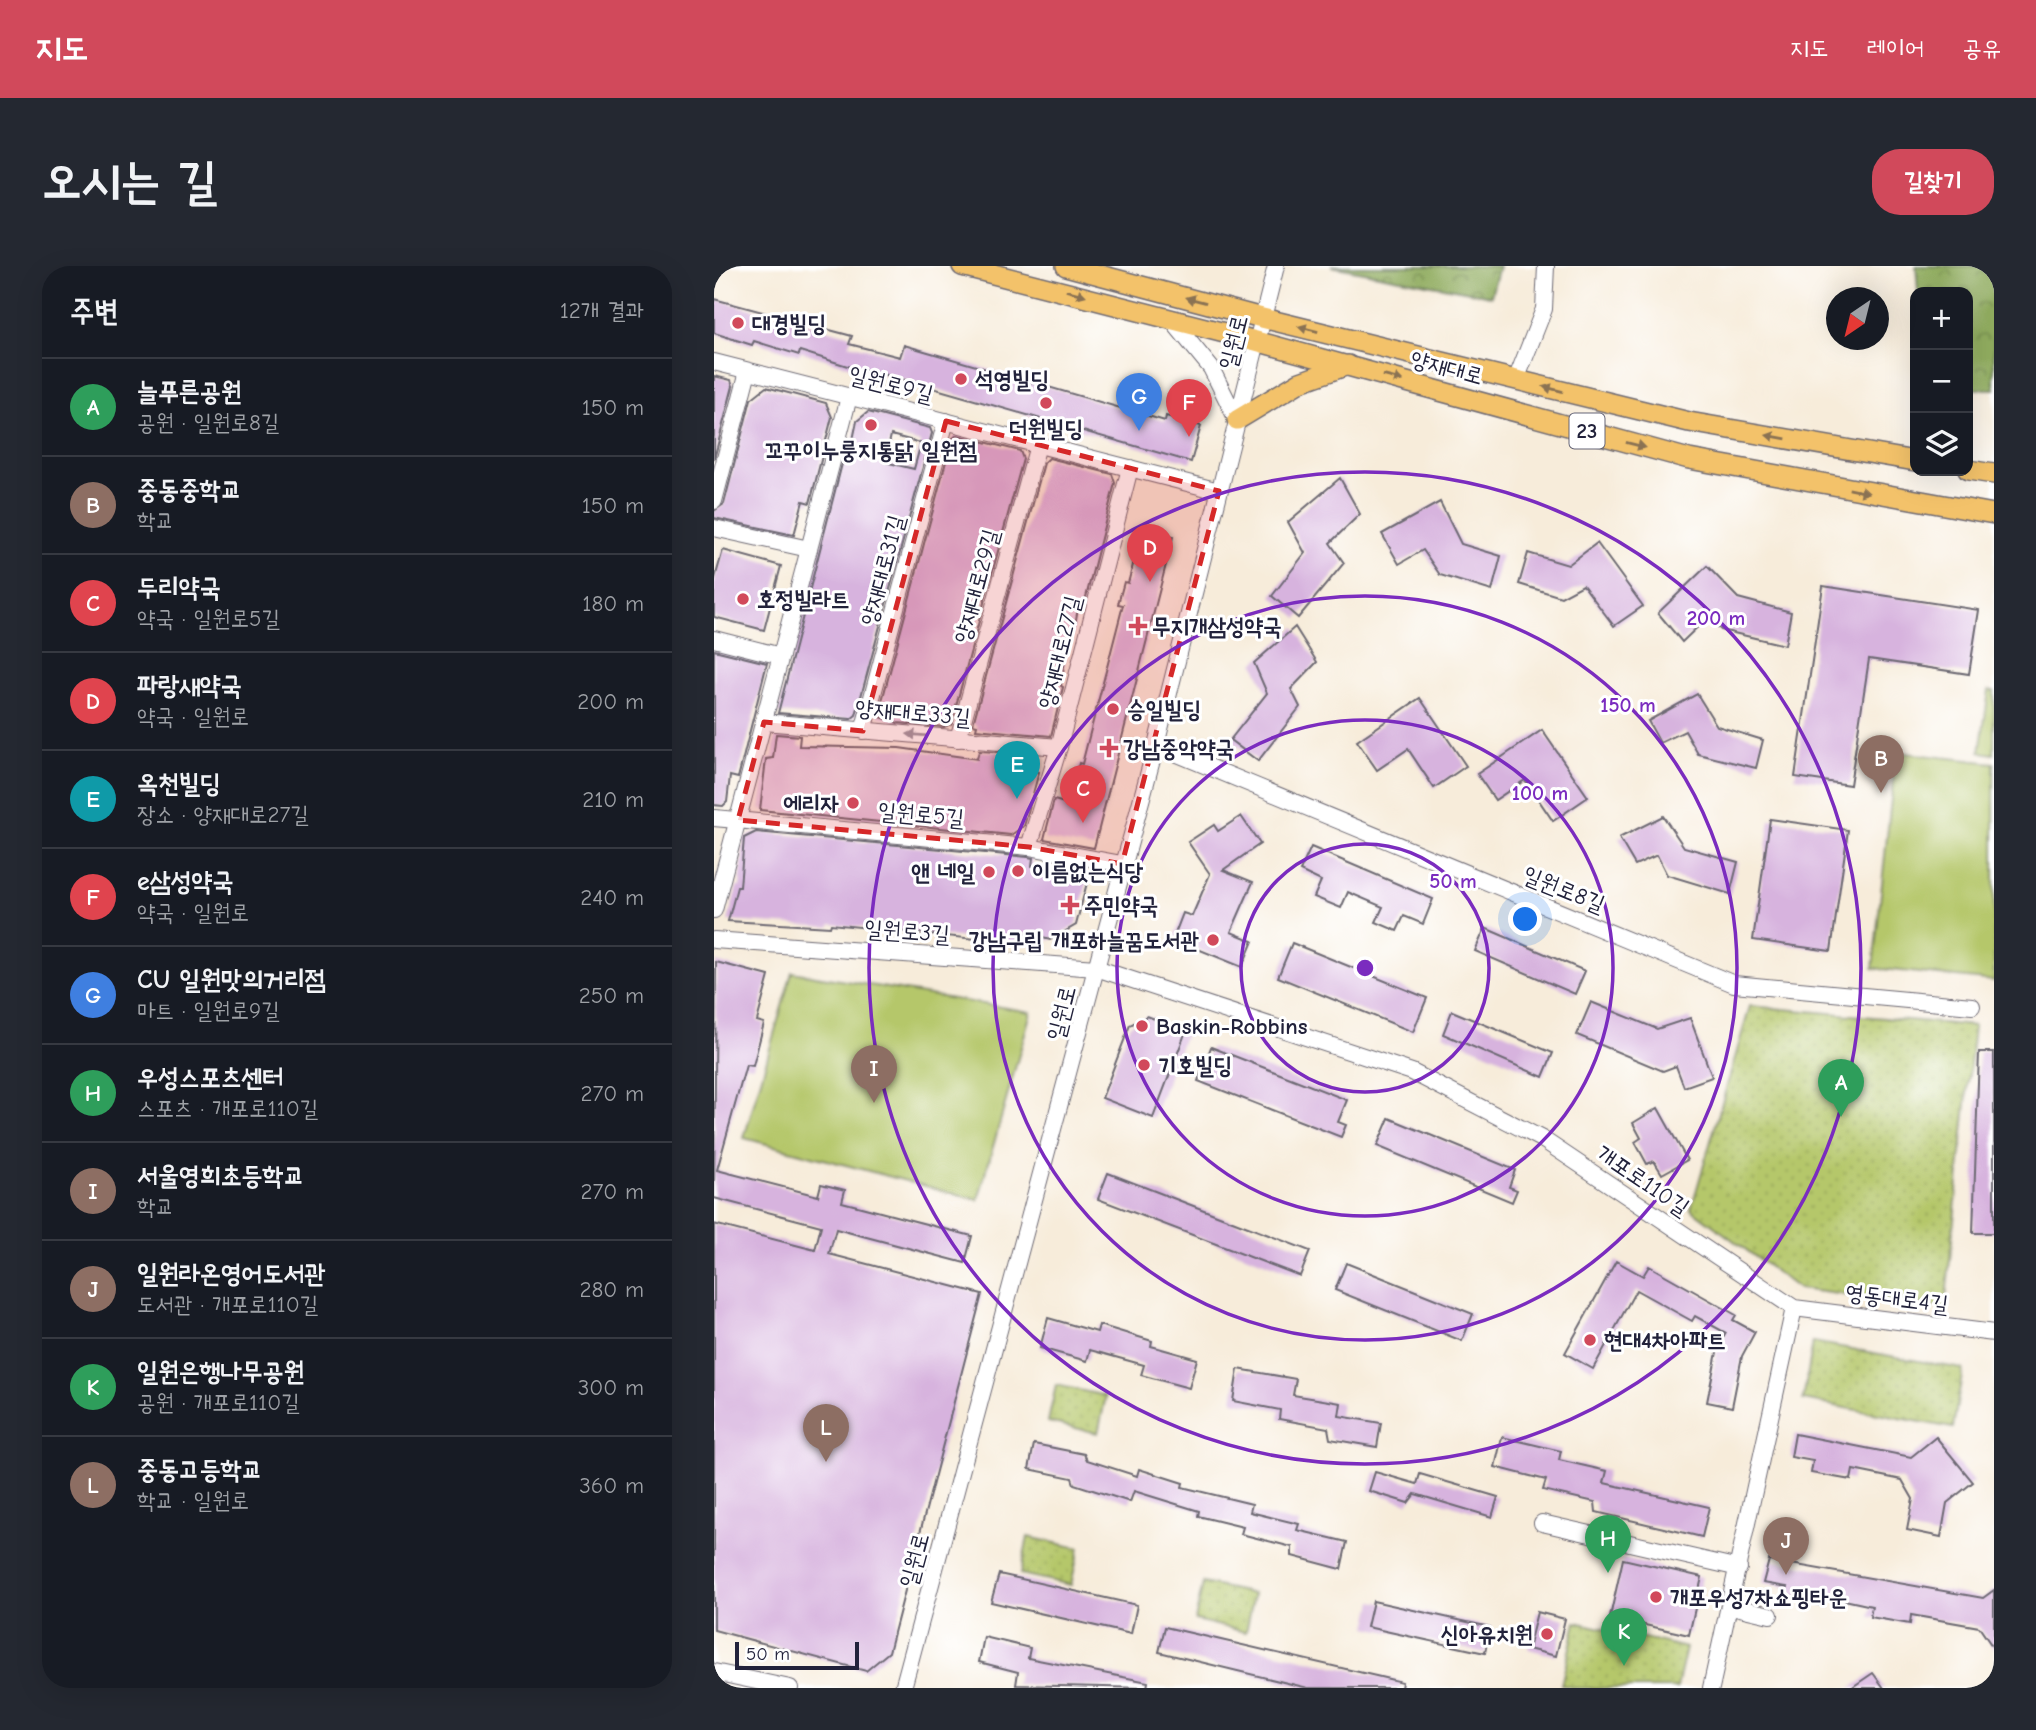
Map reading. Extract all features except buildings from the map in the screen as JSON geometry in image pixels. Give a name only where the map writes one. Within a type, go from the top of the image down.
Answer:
[{"type":"main road","name":"양재대로","points":[[962,266],[1348,365],[1689,459],[1922,503],[1994,512]]},
{"type":"main road","name":"양재대로","points":[[1066,266],[1262,318],[1689,422],[1910,460]]},
{"type":"main road","points":[[1237,419],[1300,382],[1348,365]]},
{"type":"street","name":"일원로","points":[[903,1688],[1156,745],[1276,266]]},
{"type":"street","points":[[1516,380],[1544,309],[1546,266]]},
{"type":"street","points":[[1170,318],[1211,368],[1237,419]]},
{"type":"street","name":"일원로9길","points":[[714,362],[1219,491]]},
{"type":"street","points":[[714,501],[748,371]]},
{"type":"street","points":[[714,910],[849,397]]},
{"type":"street","name":"양재대로31길","points":[[863,731],[946,421]]},
{"type":"street","name":"양재대로29길","points":[[958,739],[1038,445]]},
{"type":"street","name":"양재대로27길","points":[[1029,847],[1059,747],[1130,468]]},
{"type":"street","points":[[714,528],[809,549]]},
{"type":"street","points":[[714,639],[781,656]]},
{"type":"street","name":"양재대로33길","points":[[764,722],[1059,747]]},
{"type":"street","name":"일원로8길","points":[[1156,745],[1734,984],[1972,1006]]},
{"type":"street","name":"일원로5길","points":[[714,818],[1029,847],[1122,864]]},
{"type":"street","name":"일원로3길","points":[[714,940],[1096,968]]},
{"type":"street","name":"개포로110길","points":[[1096,968],[1412,1072],[1542,1139],[1794,1308]]},
{"type":"street","points":[[1711,1688],[1794,1308]]},
{"type":"street","name":"영동대로4길","points":[[1794,1308],[1994,1332]]},
{"type":"street","points":[[1542,1523],[1739,1567]]},
{"type":"street","points":[[1731,1606],[1770,1615]]},
{"type":"street","points":[[714,1672],[790,1688]]},
{"type":"highlighted area","points":[[946,421],[1219,491],[1122,864],[1029,847],[738,820],[764,722],[863,731]]},
{"type":"green space","points":[[1331,266],[1499,266],[1491,296]]},
{"type":"green space","points":[[1916,266],[1994,266],[1994,389],[1973,389],[1973,287],[1918,287]]},
{"type":"green space","points":[[1989,690],[1994,691],[1994,754],[1980,752]]},
{"type":"green space","points":[[1896,752],[1994,763],[1994,981],[1873,968]]},
{"type":"green space","points":[[792,972],[1031,1012],[978,1200],[744,1138]]},
{"type":"green space","points":[[1750,1006],[1974,1026],[1945,1308],[1799,1289],[1691,1209]]},
{"type":"green space","points":[[1813,1342],[1963,1369],[1953,1428],[1803,1400]]},
{"type":"green space","points":[[1056,1385],[1106,1396],[1098,1433],[1048,1422]]},
{"type":"green space","points":[[1028,1537],[1079,1548],[1071,1585],[1020,1574]]},
{"type":"green space","points":[[1203,1583],[1254,1594],[1246,1632],[1195,1620]]},
{"type":"green space","points":[[1576,1622],[1686,1648],[1677,1688],[1576,1688],[1561,1685]]},
{"type":"place","name":"대경빌딩","points":[[738,323]]},
{"type":"place","name":"석영빌딩","points":[[961,379]]},
{"type":"place","name":"더원빌딩","points":[[1046,403]]},
{"type":"place","name":"꼬꾸이누룽지통닭 일원점","points":[[871,425]]},
{"type":"place","name":"CU 일원맛의거리점","points":[[1139,431]]},
{"type":"place","name":"e삼성약국","points":[[1189,437]]},
{"type":"place","name":"파랑새약국","points":[[1150,582]]},
{"type":"place","name":"호정빌라트","points":[[743,599]]},
{"type":"place","name":"무지개삼성약국","points":[[1138,626]]},
{"type":"place","name":"승일빌딩","points":[[1113,709]]},
{"type":"place","name":"강남중악약국","points":[[1109,748]]},
{"type":"place","name":"중동중학교","points":[[1881,793]]},
{"type":"place","name":"옥천빌딩","points":[[1017,799]]},
{"type":"place","name":"에리자","points":[[853,803]]},
{"type":"place","name":"두리약국","points":[[1083,823]]},
{"type":"place","name":"이름없는식당","points":[[1018,871]]},
{"type":"place","name":"앤 네일","points":[[989,872]]},
{"type":"place","name":"주민약국","points":[[1070,905]]},
{"type":"place","name":"강남구립 개포하늘꿈도서관","points":[[1213,940]]},
{"type":"place","name":"Baskin-Robbins","points":[[1142,1026]]},
{"type":"place","name":"기호빌딩","points":[[1144,1065]]},
{"type":"place","name":"서울영희초등학교","points":[[874,1103]]},
{"type":"place","name":"늘푸른공원","points":[[1841,1117]]},
{"type":"place","name":"현대4차아파트","points":[[1590,1340]]},
{"type":"place","name":"중동고등학교","points":[[826,1462]]},
{"type":"place","name":"우성스포츠센터","points":[[1608,1573]]},
{"type":"place","name":"일원라온영어도서관","points":[[1786,1575]]},
{"type":"place","name":"개포우성7차쇼핑타운","points":[[1656,1597]]},
{"type":"place","name":"신아유치원","points":[[1547,1634]]},
{"type":"place","name":"일원은행나무공원","points":[[1624,1666]]}]
